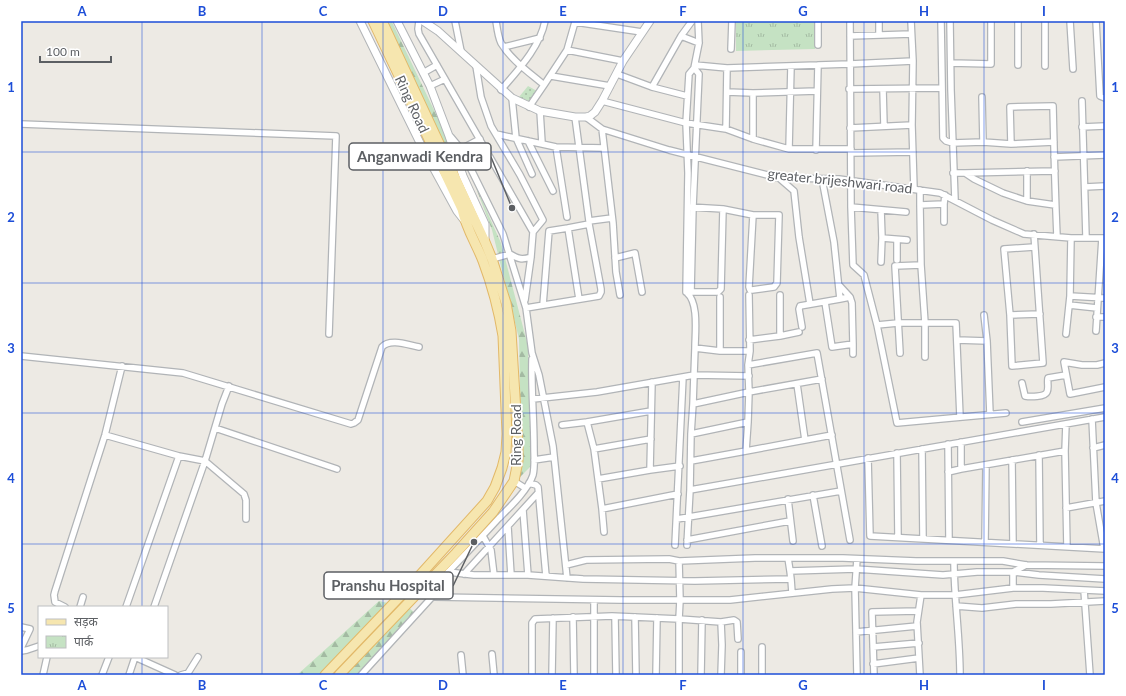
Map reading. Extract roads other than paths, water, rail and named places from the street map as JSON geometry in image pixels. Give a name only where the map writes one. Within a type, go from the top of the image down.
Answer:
[{"type":"main road","name":"Ring Road","points":[[343,674],[424,591],[493,512],[514,482],[518,461],[511,331],[506,303],[492,259],[485,242],[466,208],[373,21]]},
{"type":"main road","points":[[382,21],[466,208]]},
{"type":"main road","name":"Ring Road","points":[[325,675],[411,585],[487,501],[495,487],[502,468],[506,452],[507,434],[501,320],[483,261],[465,222],[466,208]]},
{"type":"street","points":[[360,21],[422,147],[457,211],[465,222]]},
{"type":"street","points":[[397,21],[430,86],[463,176],[485,224],[485,242]]},
{"type":"street","points":[[419,21],[419,34],[533,232],[525,302]]},
{"type":"street","points":[[423,21],[438,31],[501,90],[512,98],[540,111],[575,117],[586,117],[595,112],[623,61],[650,21]]},
{"type":"street","points":[[455,21],[461,51]]},
{"type":"street","points":[[496,21],[500,41],[504,47],[544,86]]},
{"type":"street","points":[[501,90],[540,38],[545,21]]},
{"type":"street","points":[[692,173],[688,154],[686,123],[687,96],[689,74],[695,66],[699,43],[698,21]]},
{"type":"street","points":[[731,49],[732,21]]},
{"type":"street","points":[[818,21],[818,45]]},
{"type":"street","points":[[850,21],[849,89],[853,265],[864,275],[877,325],[898,423],[1006,413]]},
{"type":"street","points":[[879,21],[879,35]]},
{"type":"street","points":[[911,21],[914,88],[912,125],[913,152],[920,205],[921,265],[926,358]]},
{"type":"street","points":[[941,21],[943,138],[952,143],[983,142],[1011,144],[1054,142]]},
{"type":"street","points":[[950,21],[952,143],[955,200]]},
{"type":"street","points":[[951,63],[991,64],[991,21]]},
{"type":"street","points":[[1018,21],[1018,65]]},
{"type":"street","points":[[1045,21],[1045,66]]},
{"type":"street","points":[[1070,21],[1073,69]]},
{"type":"street","points":[[1096,21],[1100,96],[1105,98]]},
{"type":"street","points":[[529,106],[551,76],[567,50],[575,22],[642,32]]},
{"type":"street","points":[[652,87],[690,22]]},
{"type":"street","points":[[850,36],[911,34]]},
{"type":"street","points":[[681,36],[699,43]]},
{"type":"street","points":[[504,47],[540,38]]},
{"type":"street","points":[[567,50],[623,61]]},
{"type":"street","points":[[695,66],[727,68],[913,61]]},
{"type":"street","points":[[423,73],[437,65]]},
{"type":"street","points":[[816,150],[818,65]]},
{"type":"street","points":[[476,66],[481,97],[491,126],[520,174],[543,220],[533,232]]},
{"type":"street","points":[[695,66],[699,74],[696,156],[692,173],[690,207],[689,293],[695,306],[695,348],[687,542],[790,521]]},
{"type":"street","points":[[789,149],[791,66]]},
{"type":"street","points":[[726,129],[727,68]]},
{"type":"street","points":[[617,74],[652,87],[687,96]]},
{"type":"street","points":[[551,76],[610,86]]},
{"type":"street","points":[[430,86],[445,79]]},
{"type":"street","points":[[849,89],[942,88]]},
{"type":"street","points":[[883,89],[884,126]]},
{"type":"street","points":[[727,92],[753,93],[817,91]]},
{"type":"street","points":[[753,93],[753,139]]},
{"type":"street","points":[[982,97],[983,142]]},
{"type":"street","points":[[512,98],[516,138],[532,174]]},
{"type":"street","points":[[602,101],[686,123],[726,129],[753,139],[789,149],[913,152]]},
{"type":"street","points":[[1082,101],[1086,237]]},
{"type":"street","points":[[1011,144],[1010,107],[1053,106],[1057,236]]},
{"type":"street","points":[[540,111],[542,143]]},
{"type":"street","points":[[575,117],[589,221],[612,218]]},
{"type":"street","name":"greater brijeshwari road","points":[[586,117],[602,128],[688,154],[779,178],[839,179],[917,189],[945,195],[992,220],[1024,234],[1071,238],[1103,238]]},
{"type":"street","points":[[21,124],[336,136],[329,334]]},
{"type":"street","points":[[850,128],[912,125]]},
{"type":"street","points":[[1082,127],[1105,126]]},
{"type":"street","points":[[602,128],[620,295]]},
{"type":"street","points":[[496,134],[556,147],[604,148]]},
{"type":"street","points":[[449,136],[461,149],[503,234],[525,302],[532,353],[539,375],[554,457],[567,578]]},
{"type":"street","points":[[461,149],[480,139]]},
{"type":"street","points":[[528,142],[553,191]]},
{"type":"street","points":[[556,147],[567,217]]},
{"type":"street","points":[[1054,157],[1105,155]]},
{"type":"street","points":[[1027,171],[1027,201]]},
{"type":"street","points":[[953,173],[1055,171]]},
{"type":"street","points":[[965,173],[1003,193],[1027,201],[1055,205]]},
{"type":"street","points":[[779,178],[794,191],[799,237],[810,304]]},
{"type":"street","points":[[822,178],[834,242],[840,299]]},
{"type":"street","points":[[1085,187],[1105,186]]},
{"type":"street","points":[[944,222],[945,195]]},
{"type":"street","points":[[920,205],[944,204]]},
{"type":"street","points":[[690,207],[723,209],[753,215],[779,215],[776,286],[750,290],[753,215]]},
{"type":"street","points":[[851,207],[906,212]]},
{"type":"street","points":[[689,293],[718,292],[721,289],[723,209]]},
{"type":"street","points":[[881,210],[881,262]]},
{"type":"street","points":[[526,308],[599,296],[601,289],[590,224],[549,231],[543,304]]},
{"type":"street","points":[[568,228],[579,299]]},
{"type":"street","points":[[1034,234],[1043,363],[1012,366],[1010,315],[1004,249],[1034,248]]},
{"type":"street","points":[[882,238],[906,240]]},
{"type":"street","points":[[1066,334],[1070,296],[1071,238]]},
{"type":"street","points":[[1096,331],[1097,297],[1102,278],[1103,238]]},
{"type":"street","points":[[896,260],[897,240]]},
{"type":"street","points":[[615,258],[635,253],[642,292]]},
{"type":"street","points":[[492,259],[510,254],[523,260],[531,257]]},
{"type":"street","points":[[900,352],[895,266],[921,265]]},
{"type":"street","points":[[839,285],[850,298],[852,303],[853,354]]},
{"type":"street","points":[[746,451],[749,392],[748,364],[750,351],[749,295]]},
{"type":"street","points":[[780,295],[780,336]]},
{"type":"street","points":[[1070,296],[1105,298]]},
{"type":"street","points":[[720,297],[720,351]]},
{"type":"street","points":[[749,340],[780,336],[801,329],[799,307],[850,298]]},
{"type":"street","points":[[825,302],[832,346],[853,344]]},
{"type":"street","points":[[1069,305],[1097,308]]},
{"type":"street","points":[[1010,315],[1040,314]]},
{"type":"street","points":[[984,315],[987,341],[990,414]]},
{"type":"street","points":[[1096,316],[1105,317]]},
{"type":"street","points":[[877,325],[898,323],[956,323],[960,417]]},
{"type":"street","points":[[957,340],[987,341]]},
{"type":"street","points":[[21,356],[183,373],[351,424],[358,420],[379,354],[384,345],[391,342],[419,347]]},
{"type":"street","points":[[695,348],[720,351],[750,351]]},
{"type":"street","points":[[424,591],[448,572],[512,505],[529,483],[532,476],[534,460],[531,375],[532,353]]},
{"type":"street","points":[[748,364],[817,353],[850,540]]},
{"type":"street","points":[[1105,363],[1097,365],[1082,365],[1064,362],[1070,394],[1105,388]]},
{"type":"street","points":[[61,606],[55,602],[55,591],[105,435],[122,366]]},
{"type":"street","points":[[533,399],[598,392],[694,374],[749,376]]},
{"type":"street","points":[[1022,383],[1025,396],[1028,397],[1046,393],[1048,390],[1048,378],[1066,375]]},
{"type":"street","points":[[675,545],[680,466],[682,377]]},
{"type":"street","points":[[693,404],[822,379]]},
{"type":"street","points":[[650,470],[652,382]]},
{"type":"street","points":[[797,384],[805,440]]},
{"type":"street","points":[[154,606],[205,461],[229,386]]},
{"type":"street","points":[[1022,422],[1105,408]]},
{"type":"street","points":[[562,425],[651,411]]},
{"type":"street","points":[[690,490],[1105,417]]},
{"type":"street","points":[[868,458],[870,536],[1105,549],[1096,503],[1092,419]]},
{"type":"street","points":[[587,422],[594,449],[604,532]]},
{"type":"street","points":[[691,434],[748,422]]},
{"type":"street","points":[[1066,424],[1065,451],[1067,546]]},
{"type":"street","points":[[215,428],[337,469]]},
{"type":"street","points":[[105,435],[179,456],[205,461],[244,494],[246,500],[246,519]]},
{"type":"street","points":[[691,461],[832,435]]},
{"type":"street","points":[[594,449],[651,439]]},
{"type":"street","points":[[960,442],[961,469]]},
{"type":"street","points":[[948,444],[949,540]]},
{"type":"street","points":[[1093,448],[1105,445]]},
{"type":"street","points":[[922,449],[923,539]]},
{"type":"street","points":[[948,472],[1065,451]]},
{"type":"street","points":[[897,453],[898,537]]},
{"type":"street","points":[[1039,455],[1040,545]]},
{"type":"street","points":[[126,606],[179,456]]},
{"type":"street","points":[[534,460],[554,457]]},
{"type":"street","points":[[1012,460],[1013,544]]},
{"type":"street","points":[[985,542],[986,465]]},
{"type":"street","points":[[598,479],[680,466]]},
{"type":"street","points":[[514,482],[525,488]]},
{"type":"street","points":[[529,483],[538,487],[546,576]]},
{"type":"street","points":[[677,519],[842,491]]},
{"type":"street","points":[[464,574],[538,493]]},
{"type":"street","points":[[602,509],[678,494]]},
{"type":"street","points":[[813,495],[822,546]]},
{"type":"street","points":[[788,499],[793,541]]},
{"type":"street","points":[[1066,508],[1105,501]]},
{"type":"street","points":[[523,510],[528,575]]},
{"type":"street","points":[[508,527],[511,575]]},
{"type":"street","points":[[483,536],[490,546],[494,575]]},
{"type":"street","points":[[566,565],[586,560],[669,559],[679,561],[788,558],[1003,561],[1026,565],[1105,566]]},
{"type":"street","points":[[788,558],[792,593]]},
{"type":"street","points":[[857,559],[855,588],[857,675]]},
{"type":"street","points":[[679,561],[679,675]]},
{"type":"street","points":[[954,561],[960,675]]},
{"type":"street","points":[[1013,572],[1026,565]]},
{"type":"street","points":[[790,571],[856,569],[943,574],[1013,572],[1105,579]]},
{"type":"street","points":[[448,572],[464,574],[679,581],[791,579]]},
{"type":"street","points":[[1012,588],[1013,572]]},
{"type":"street","points":[[411,585],[432,596],[443,598],[594,600],[730,600],[832,589],[855,588],[921,595],[955,595],[1012,588],[1105,591]]},
{"type":"street","points":[[1084,590],[1090,675]]},
{"type":"street","points":[[920,675],[917,626],[921,595]]},
{"type":"street","points":[[361,675],[432,596]]},
{"type":"street","points":[[80,606],[83,597]]},
{"type":"street","points":[[594,600],[594,675]]},
{"type":"street","points":[[956,606],[982,608],[1016,604],[1105,601]]},
{"type":"street","points":[[874,675],[872,612],[918,611]]},
{"type":"street","points":[[615,616],[616,675]]},
{"type":"street","points":[[532,675],[532,623],[535,619],[615,616],[721,622],[734,620],[736,622],[738,639]]},
{"type":"street","points":[[573,617],[574,675]]},
{"type":"street","points":[[635,617],[636,675]]},
{"type":"street","points":[[552,675],[553,618]]},
{"type":"street","points":[[656,675],[657,618]]},
{"type":"street","points":[[701,675],[702,620]]},
{"type":"street","points":[[721,622],[721,675]]},
{"type":"street","points":[[21,626],[30,629],[21,650],[27,650],[38,646]]},
{"type":"street","points":[[856,632],[917,626]]},
{"type":"street","points":[[873,647],[919,643]]},
{"type":"street","points":[[762,647],[762,675]]},
{"type":"street","points":[[741,652],[741,675]]},
{"type":"street","points":[[492,654],[494,675]]},
{"type":"street","points":[[461,655],[463,675]]},
{"type":"street","points":[[182,675],[188,673],[198,657]]},
{"type":"street","points":[[43,675],[47,658]]},
{"type":"street","points":[[102,675],[109,658]]},
{"type":"street","points":[[129,675],[135,658]]},
{"type":"street","points":[[137,658],[175,675]]},
{"type":"street","points":[[873,664],[919,658]]},
{"type":"place","name":"Anganwadi Kendra","points":[[512,208]]},
{"type":"place","name":"Pranshu Hospital","points":[[474,542]]}]
